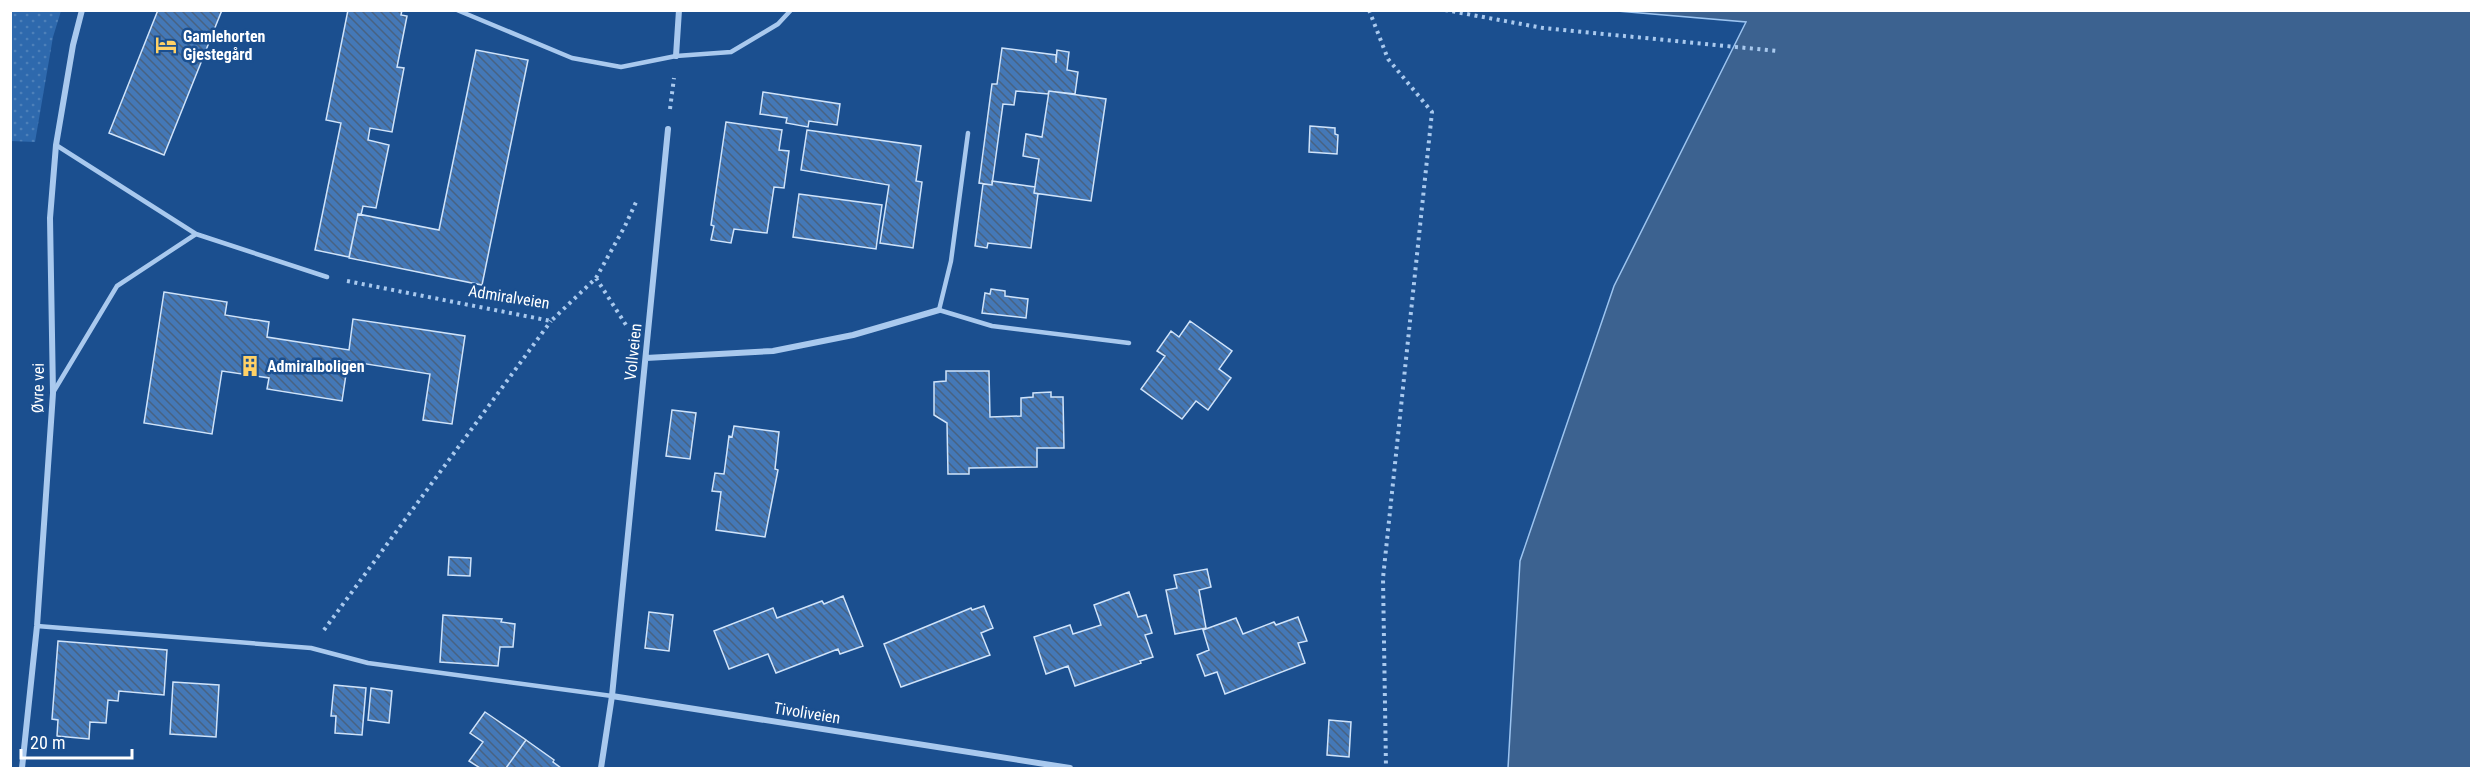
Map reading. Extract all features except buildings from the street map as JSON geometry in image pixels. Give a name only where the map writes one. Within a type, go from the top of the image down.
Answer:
[{"type":"street","name":"Øvre vei","points":[[21,768],[38,626],[53,393],[50,218],[56,145],[73,45],[82,10]]},
{"type":"street","points":[[676,56],[679,10]]},
{"type":"street","name":"Vollveien","points":[[612,696],[668,129]]},
{"type":"street","points":[[646,358],[773,351],[853,335],[939,310]]},
{"type":"street","points":[[601,768],[612,696]]},
{"type":"street","name":"Tivoliveien","points":[[612,696],[1070,768]]},
{"type":"lane","points":[[457,10],[572,58],[621,67],[676,56],[730,52],[778,24],[791,10]]},
{"type":"lane","points":[[968,134],[951,261],[939,310],[992,326],[1129,343]]},
{"type":"lane","points":[[56,145],[196,234],[327,277]]},
{"type":"lane","points":[[53,393],[117,286],[196,234]]},
{"type":"lane","points":[[38,626],[311,648],[368,663],[612,696]]},
{"type":"path","points":[[1369,10],[1388,59],[1432,112],[1383,578],[1386,768]]},
{"type":"path","points":[[1445,10],[1543,28],[1777,51]]},
{"type":"path","points":[[668,129],[676,56]]},
{"type":"path","name":"Admiralveien","points":[[327,277],[551,321],[596,278],[625,226],[639,193]]},
{"type":"path","points":[[596,278],[646,358]]},
{"type":"path","points":[[311,648],[551,321]]},
{"type":"shaded area","points":[[11,10],[61,11],[53,37],[35,142],[11,141]]},
{"type":"shaded area","points":[[1617,11],[2471,11],[2471,768],[1508,768],[1520,561],[1614,286],[1746,22]]},
{"type":"place","name":"Gamlehorten Gjestegård","points":[[166,45]]},
{"type":"place","name":"Admiralboligen","points":[[250,366]]}]
